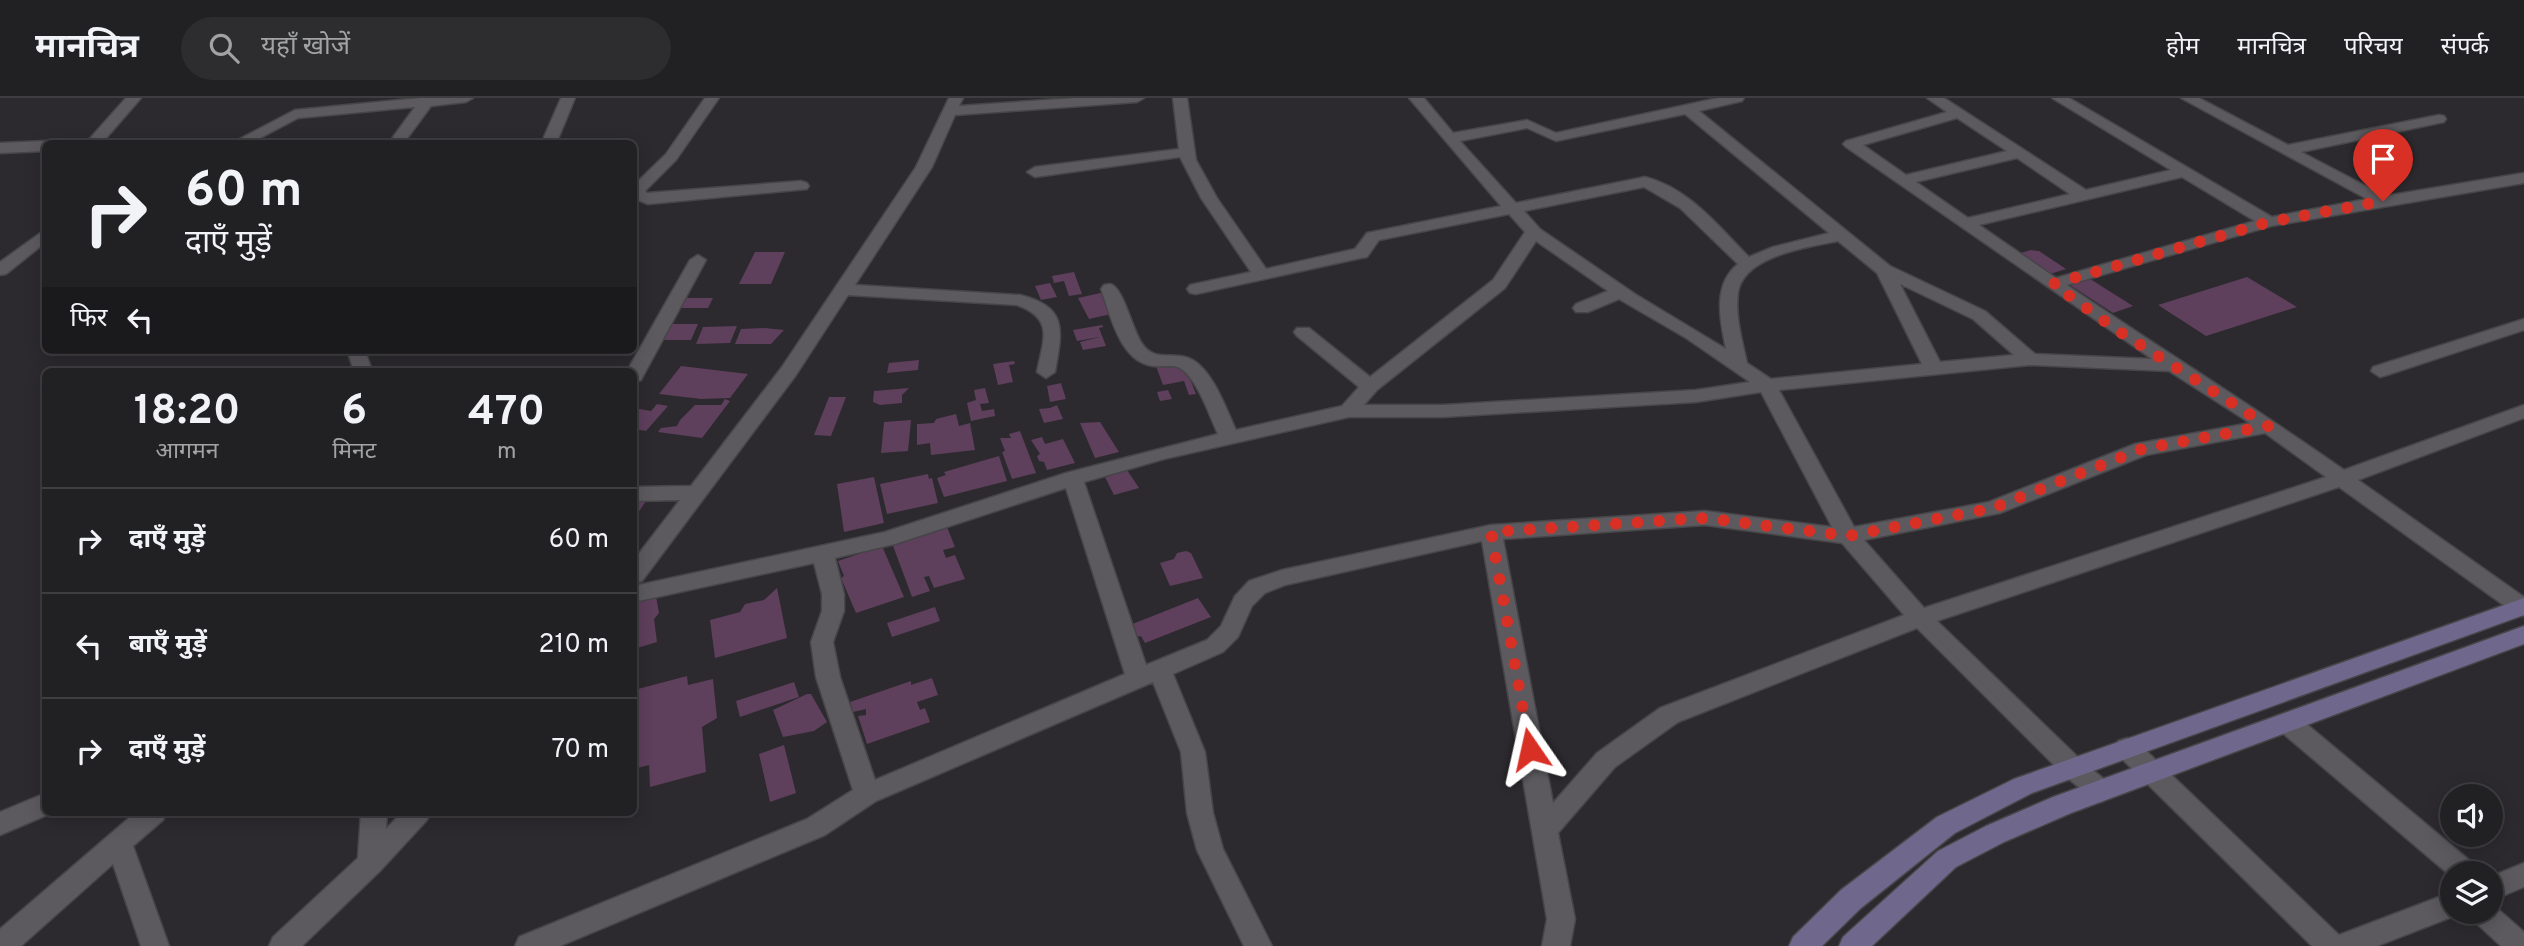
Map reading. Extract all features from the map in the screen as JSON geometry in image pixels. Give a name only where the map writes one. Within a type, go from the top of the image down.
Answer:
[{"type":"street","points":[[96,140],[134,98]]},
{"type":"street","points":[[245,140],[295,114],[315,98]]},
{"type":"street","points":[[295,114],[466,98]]},
{"type":"street","points":[[550,140],[568,98]]},
{"type":"street","points":[[637,190],[671,157],[712,98]]},
{"type":"street","points":[[637,571],[789,371],[924,167],[954,105],[1137,98]]},
{"type":"street","points":[[1180,98],[1188,160],[1209,198],[1262,275]]},
{"type":"street","points":[[1416,98],[1534,232],[1621,292],[1692,334],[1767,385],[1848,536],[1920,618],[2073,768],[2101,791]]},
{"type":"street","points":[[1449,138],[1527,124],[1537,126],[1549,136],[1556,137],[1738,98]]},
{"type":"street","points":[[1934,98],[2084,196]]},
{"type":"street","points":[[2059,98],[2269,222]]},
{"type":"street","points":[[2189,98],[2383,201]]},
{"type":"street","points":[[398,140],[426,102]]},
{"type":"street","points":[[1688,109],[1884,270],[1979,315],[2031,359]]},
{"type":"street","points":[[1959,113],[1852,141],[1854,146],[2053,284],[2173,366],[2268,426],[2523,607]]},
{"type":"street","points":[[2286,150],[2439,119]]},
{"type":"street","points":[[0,148],[42,146]]},
{"type":"street","points":[[1035,172],[1187,152]]},
{"type":"street","points":[[1904,180],[2019,153]]},
{"type":"street","points":[[1968,223],[2184,172]]},
{"type":"street","points":[[2053,284],[2269,222],[2524,178]]},
{"type":"street","points":[[1196,289],[1361,253],[1373,236],[1645,182],[1675,196],[1746,263]]},
{"type":"street","points":[[637,192],[641,197],[648,198],[801,186]]},
{"type":"street","points":[[1349,411],[1370,386],[1499,284],[1534,232]]},
{"type":"street","points":[[1738,365],[1730,306],[1731,282],[1746,263],[1777,251],[1841,235]]},
{"type":"street","points":[[0,270],[42,237]]},
{"type":"street","points":[[637,371],[698,260]]},
{"type":"street","points":[[1884,270],[1933,367]]},
{"type":"street","points":[[843,289],[1020,300],[1040,306],[1050,316],[1053,324],[1046,372]]},
{"type":"street","points":[[1110,289],[1133,348],[1147,359],[1184,362],[1189,366],[1198,376],[1230,438]]},
{"type":"street","points":[[1582,308],[1621,292]]},
{"type":"street","points":[[2379,371],[2524,324]]},
{"type":"street","points":[[1303,332],[1370,386]]},
{"type":"street","points":[[637,593],[887,539],[1073,478],[1349,411],[1443,411],[1683,397],[1767,385],[2031,359],[2173,366]]},
{"type":"street","points":[[1545,831],[1606,760],[1669,715],[1920,618],[2341,479],[2524,411]]},
{"type":"street","points":[[529,946],[816,827],[867,794],[1215,646],[1230,631],[1243,602],[1257,587],[1282,578],[1491,532],[1705,518],[1848,536],[1993,508],[2142,449],[2268,426]]},
{"type":"street","points":[[1073,478],[1150,675],[1193,752],[1200,813],[1210,850],[1258,946]]},
{"type":"street","points":[[637,494],[696,493]]},
{"type":"street","points":[[1491,532],[1561,919],[1556,946]]},
{"type":"street","points":[[823,555],[833,594],[833,611],[822,642],[828,677],[867,794]]},
{"type":"street","points":[[1803,946],[1851,899],[1946,825],[2023,786],[2523,607]]},
{"type":"street","points":[[1853,946],[1947,859],[1995,834],[2101,791],[2524,635]]},
{"type":"street","points":[[2288,723],[2452,861]]},
{"type":"street","points":[[2127,748],[2331,946]]},
{"type":"street","points":[[0,824],[42,806]]},
{"type":"street","points":[[1,946],[149,816]]},
{"type":"street","points":[[371,863],[374,816]]},
{"type":"street","points":[[284,946],[371,863],[414,816]]},
{"type":"street","points":[[119,843],[155,946]]},
{"type":"street","points":[[2503,884],[2524,876]]},
{"type":"street","points":[[2344,946],[2440,909]]},
{"type":"street","points":[[2497,924],[2520,946]]},
{"type":"building","points":[[2039,251],[2066,269],[2047,275],[2017,254]]},
{"type":"building","points":[[755,252],[785,252],[771,284],[739,284]]},
{"type":"building","points":[[1074,272],[1082,294],[1069,296],[1064,281],[1054,283],[1052,276]]},
{"type":"building","points":[[2087,277],[2133,306],[2113,313],[2067,283]]},
{"type":"building","points":[[2247,277],[2297,307],[2206,336],[2158,305]]},
{"type":"building","points":[[1050,283],[1057,297],[1041,300],[1035,286]]},
{"type":"building","points":[[1105,292],[1116,313],[1089,319],[1078,298]]},
{"type":"building","points":[[684,298],[713,298],[708,308],[679,308]]},
{"type":"building","points":[[670,324],[698,324],[691,340],[661,340]]},
{"type":"building","points":[[737,326],[730,343],[696,344],[703,327]]},
{"type":"building","points":[[1103,327],[1099,328],[1106,346],[1083,350],[1080,342],[1100,337],[1077,341],[1073,330]]},
{"type":"building","points":[[741,329],[784,330],[771,344],[735,344]]},
{"type":"building","points":[[919,360],[918,370],[887,373],[889,363]]},
{"type":"building","points":[[1014,361],[1015,364],[1009,365],[1013,382],[998,385],[993,364]]},
{"type":"building","points":[[1184,364],[1196,394],[1189,395],[1184,381],[1163,385],[1156,366]]},
{"type":"building","points":[[681,366],[748,374],[730,398],[701,399],[659,394]]},
{"type":"building","points":[[1061,383],[1066,399],[1050,402],[1047,386]]},
{"type":"building","points":[[909,388],[902,395],[902,403],[880,405],[873,402],[874,391]]},
{"type":"building","points":[[985,388],[989,403],[980,404],[982,411],[994,409],[995,416],[971,421],[967,403],[976,400],[974,390]]},
{"type":"building","points":[[1168,390],[1172,399],[1160,401],[1157,392]]},
{"type":"building","points":[[829,397],[846,397],[831,436],[814,435]]},
{"type":"building","points":[[725,399],[730,401],[702,438],[658,432],[661,428],[677,426],[695,405],[721,405]]},
{"type":"building","points":[[657,404],[668,406],[646,431],[637,430],[637,409],[651,411]]},
{"type":"building","points":[[1057,405],[1063,419],[1044,423],[1039,409]]},
{"type":"building","points":[[956,414],[959,426],[970,423],[975,450],[931,455],[930,443],[917,445],[917,424],[934,423],[936,419]]},
{"type":"building","points":[[911,420],[908,451],[881,453],[884,422]]},
{"type":"building","points":[[1100,422],[1119,452],[1095,458],[1080,423]]},
{"type":"building","points":[[1020,431],[1036,473],[1012,479],[1000,438],[1011,438],[1009,434]]},
{"type":"building","points":[[1042,437],[1045,444],[1063,439],[1075,463],[1047,470],[1044,462],[1039,461],[1037,456],[1040,454],[1031,440]]},
{"type":"building","points":[[999,456],[1007,481],[944,497],[937,478],[946,475],[944,472]]},
{"type":"building","points":[[1125,467],[1139,488],[1114,495],[1103,473]]},
{"type":"building","points":[[928,474],[929,479],[932,478],[938,503],[887,514],[880,484]]},
{"type":"building","points":[[874,477],[884,523],[844,532],[837,484]]},
{"type":"building","points":[[637,496],[648,498],[637,514]]},
{"type":"building","points":[[947,527],[955,547],[943,550],[946,558],[955,555],[965,579],[934,588],[929,576],[924,577],[930,591],[912,597],[892,543]]},
{"type":"building","points":[[882,546],[904,597],[856,613],[841,578],[844,576],[838,561]]},
{"type":"building","points":[[1177,553],[1191,553],[1203,578],[1170,586],[1160,563],[1174,559]]},
{"type":"building","points":[[777,588],[787,638],[715,658],[710,620],[740,612],[745,604],[764,600]]},
{"type":"building","points":[[655,591],[659,613],[654,619],[657,642],[637,648],[637,596]]},
{"type":"building","points":[[1198,598],[1211,617],[1145,643],[1141,636],[1137,637],[1130,625]]},
{"type":"building","points":[[935,607],[940,621],[892,637],[887,623]]},
{"type":"building","points":[[687,676],[688,685],[713,679],[717,718],[702,727],[706,772],[650,787],[649,765],[637,768],[637,689]]},
{"type":"building","points":[[932,678],[938,695],[917,702],[920,710],[925,708],[930,722],[867,744],[858,716],[866,715],[866,709],[853,712],[850,702],[911,681],[911,685]]},
{"type":"building","points":[[794,682],[799,697],[740,717],[736,701]]},
{"type":"building","points":[[811,694],[827,722],[814,731],[783,737],[773,710]]},
{"type":"building","points":[[784,745],[796,793],[770,802],[759,754]]},
{"type":"route","points":[[1530,749],[1491,532],[1705,518],[1848,536],[1993,508],[2142,449],[2268,426],[2117,330],[2053,284],[2269,222],[2383,201]]}]
